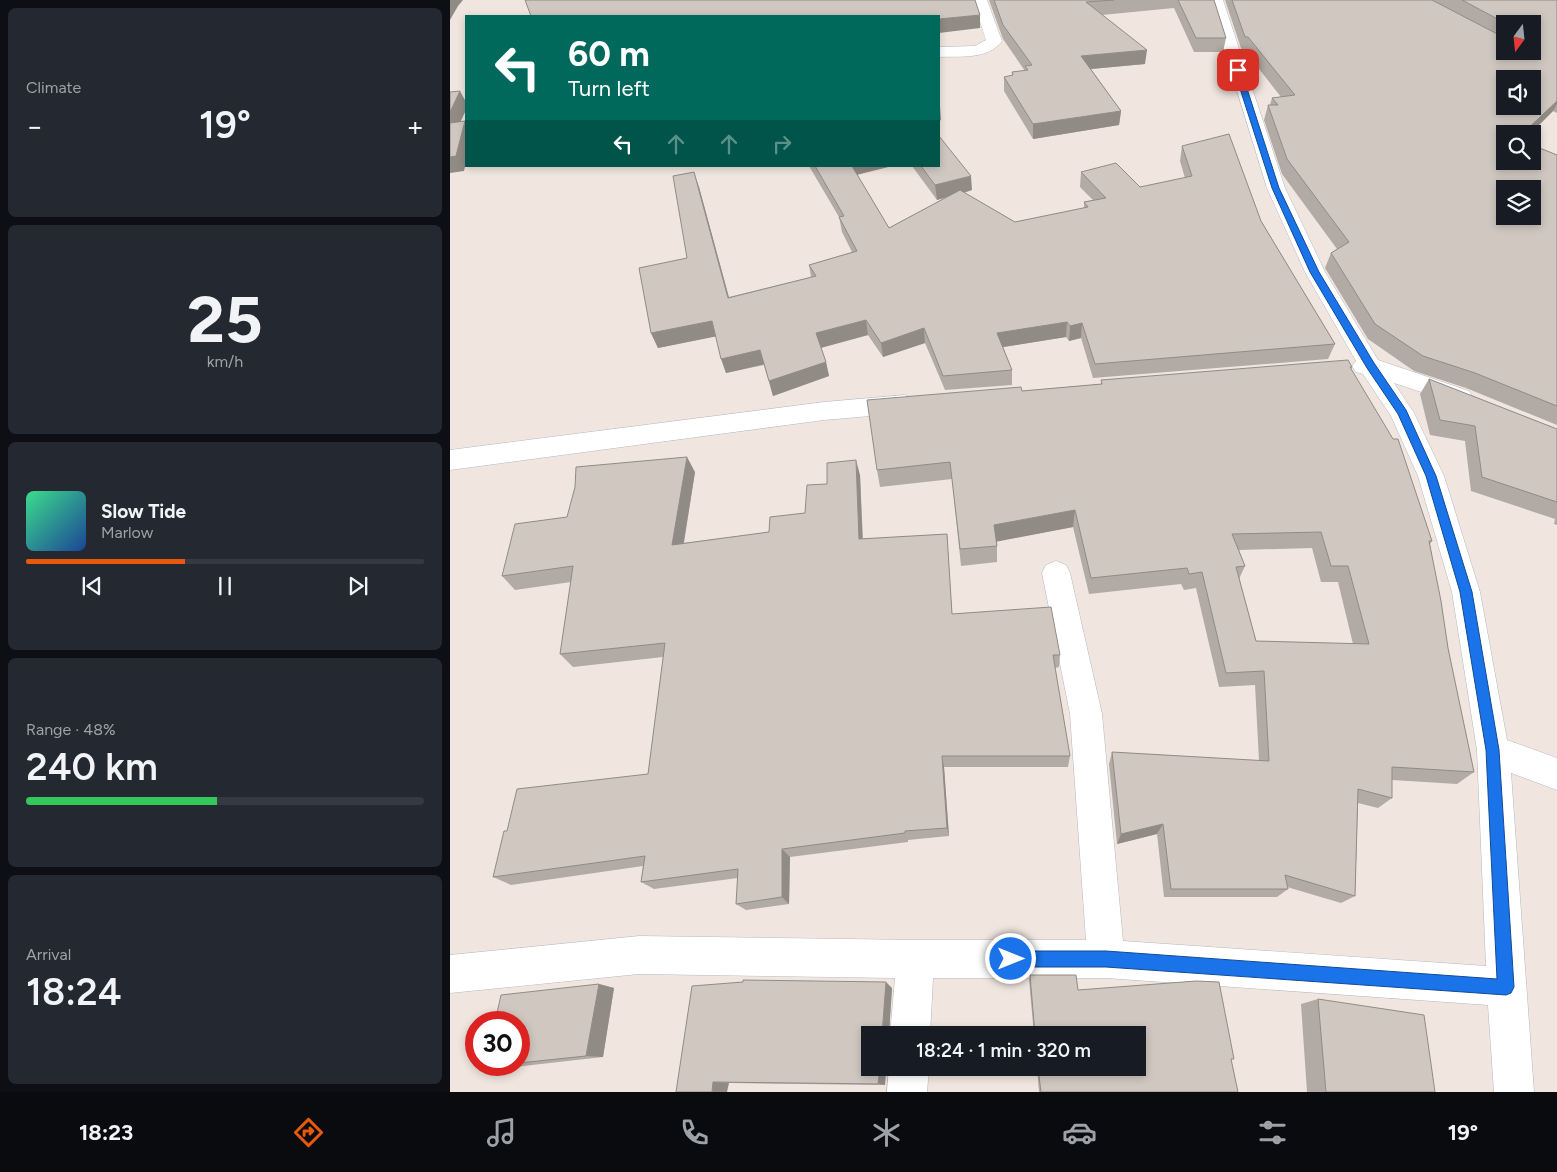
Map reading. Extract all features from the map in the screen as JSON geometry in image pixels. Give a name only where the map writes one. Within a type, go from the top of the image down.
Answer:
[{"type":"street","points":[[940,52],[980,50],[990,47],[994,41],[980,0]]},
{"type":"street","points":[[1216,0],[1276,188],[1315,272],[1370,366],[1402,413],[1431,476],[1466,592],[1492,750],[1514,1092]]},
{"type":"street","points":[[1342,368],[1370,366],[1485,407]]},
{"type":"street","points":[[450,460],[824,411],[922,403]]},
{"type":"street","points":[[1056,573],[1086,714],[1106,959]]},
{"type":"street","points":[[1492,750],[1557,774]]},
{"type":"street","points":[[450,974],[639,955],[915,959],[1106,959],[1506,987]]},
{"type":"street","points":[[911,1026],[915,959]]},
{"type":"street","points":[[907,1092],[908,1076]]},
{"type":"building","points":[[525,0],[975,0],[980,15],[940,19],[940,15],[531,15]]},
{"type":"building","points":[[994,0],[1114,0],[1086,2],[1147,50],[1081,56],[1121,111],[1033,124],[1004,77],[1013,75],[1012,72],[1028,70],[1025,66],[1032,65],[1003,25]]},
{"type":"building","points":[[1178,0],[1214,0],[1226,38],[1196,38]]},
{"type":"building","points":[[1232,0],[1432,0],[1496,33],[1496,60],[1541,60],[1541,15],[1496,15],[1496,18],[1462,0],[1557,0],[1557,101],[1532,125],[1496,125],[1496,170],[1541,170],[1541,149],[1557,155],[1557,406],[1475,373],[1423,356],[1375,324],[1331,253],[1349,242],[1287,159],[1268,105],[1278,105],[1272,98],[1295,95],[1248,37],[1245,37]]},
{"type":"building","points":[[460,91],[450,112],[450,92]]},
{"type":"building","points":[[465,121],[456,156],[450,157],[450,123]]},
{"type":"building","points":[[1229,134],[1261,221],[1335,344],[1095,364],[1082,323],[1070,326],[1067,322],[997,333],[1012,370],[943,376],[924,328],[881,343],[866,320],[816,333],[826,362],[769,381],[760,350],[721,359],[712,321],[651,333],[639,268],[687,258],[673,176],[694,172],[728,298],[816,276],[809,265],[857,251],[839,217],[844,216],[816,167],[853,167],[889,228],[960,190],[1015,222],[1088,207],[1084,202],[1106,198],[1081,172],[1116,163],[1140,187],[1192,176],[1182,146]]},
{"type":"building","points":[[940,137],[971,176],[935,185],[922,167],[940,167]]},
{"type":"building","points":[[1348,360],[1352,367],[1350,367],[1393,439],[1398,439],[1432,541],[1429,541],[1448,648],[1474,772],[1392,767],[1392,798],[1358,789],[1355,896],[1285,875],[1288,889],[1171,889],[1163,824],[1121,834],[1112,752],[1269,761],[1264,671],[1226,673],[1202,572],[1189,574],[1187,568],[1091,578],[1075,510],[994,525],[997,546],[960,549],[950,462],[877,470],[867,400],[1021,387],[1022,391],[1102,384],[1101,380]],"holes":[[[1321,532],[1331,566],[1348,566],[1369,644],[1256,641],[1236,567],[1245,566],[1232,534]]]},
{"type":"building","points":[[1429,379],[1557,429],[1557,502],[1482,477],[1475,426],[1440,420]]},
{"type":"building","points":[[687,457],[672,545],[769,532],[770,517],[805,513],[807,485],[827,484],[827,463],[856,460],[859,539],[947,534],[952,614],[1051,607],[1060,655],[1053,655],[1070,756],[942,756],[947,828],[905,831],[905,833],[782,849],[782,897],[736,904],[738,869],[641,882],[645,856],[493,877],[517,789],[648,774],[665,643],[560,654],[573,566],[502,576],[515,524],[567,517],[575,487],[576,467]]},
{"type":"building","points":[[1030,975],[1076,975],[1078,990],[1196,981],[1219,982],[1234,1059],[1231,1059],[1238,1092],[1041,1092],[1039,1076],[1146,1076],[1146,1026],[1034,1026]]},
{"type":"building","points":[[743,980],[886,982],[883,1026],[861,1026],[861,1076],[879,1076],[878,1084],[713,1082],[712,1092],[676,1092],[692,986],[743,982]]},
{"type":"building","points":[[599,984],[586,1056],[530,1062],[530,1011],[497,1011],[501,995]]},
{"type":"building","points":[[1318,999],[1424,1015],[1435,1092],[1326,1092]]},
{"type":"route","points":[[1011,959],[1106,959],[1506,987],[1492,750],[1466,592],[1431,476],[1402,413],[1370,366],[1315,272],[1276,188],[1238,70]]}]
